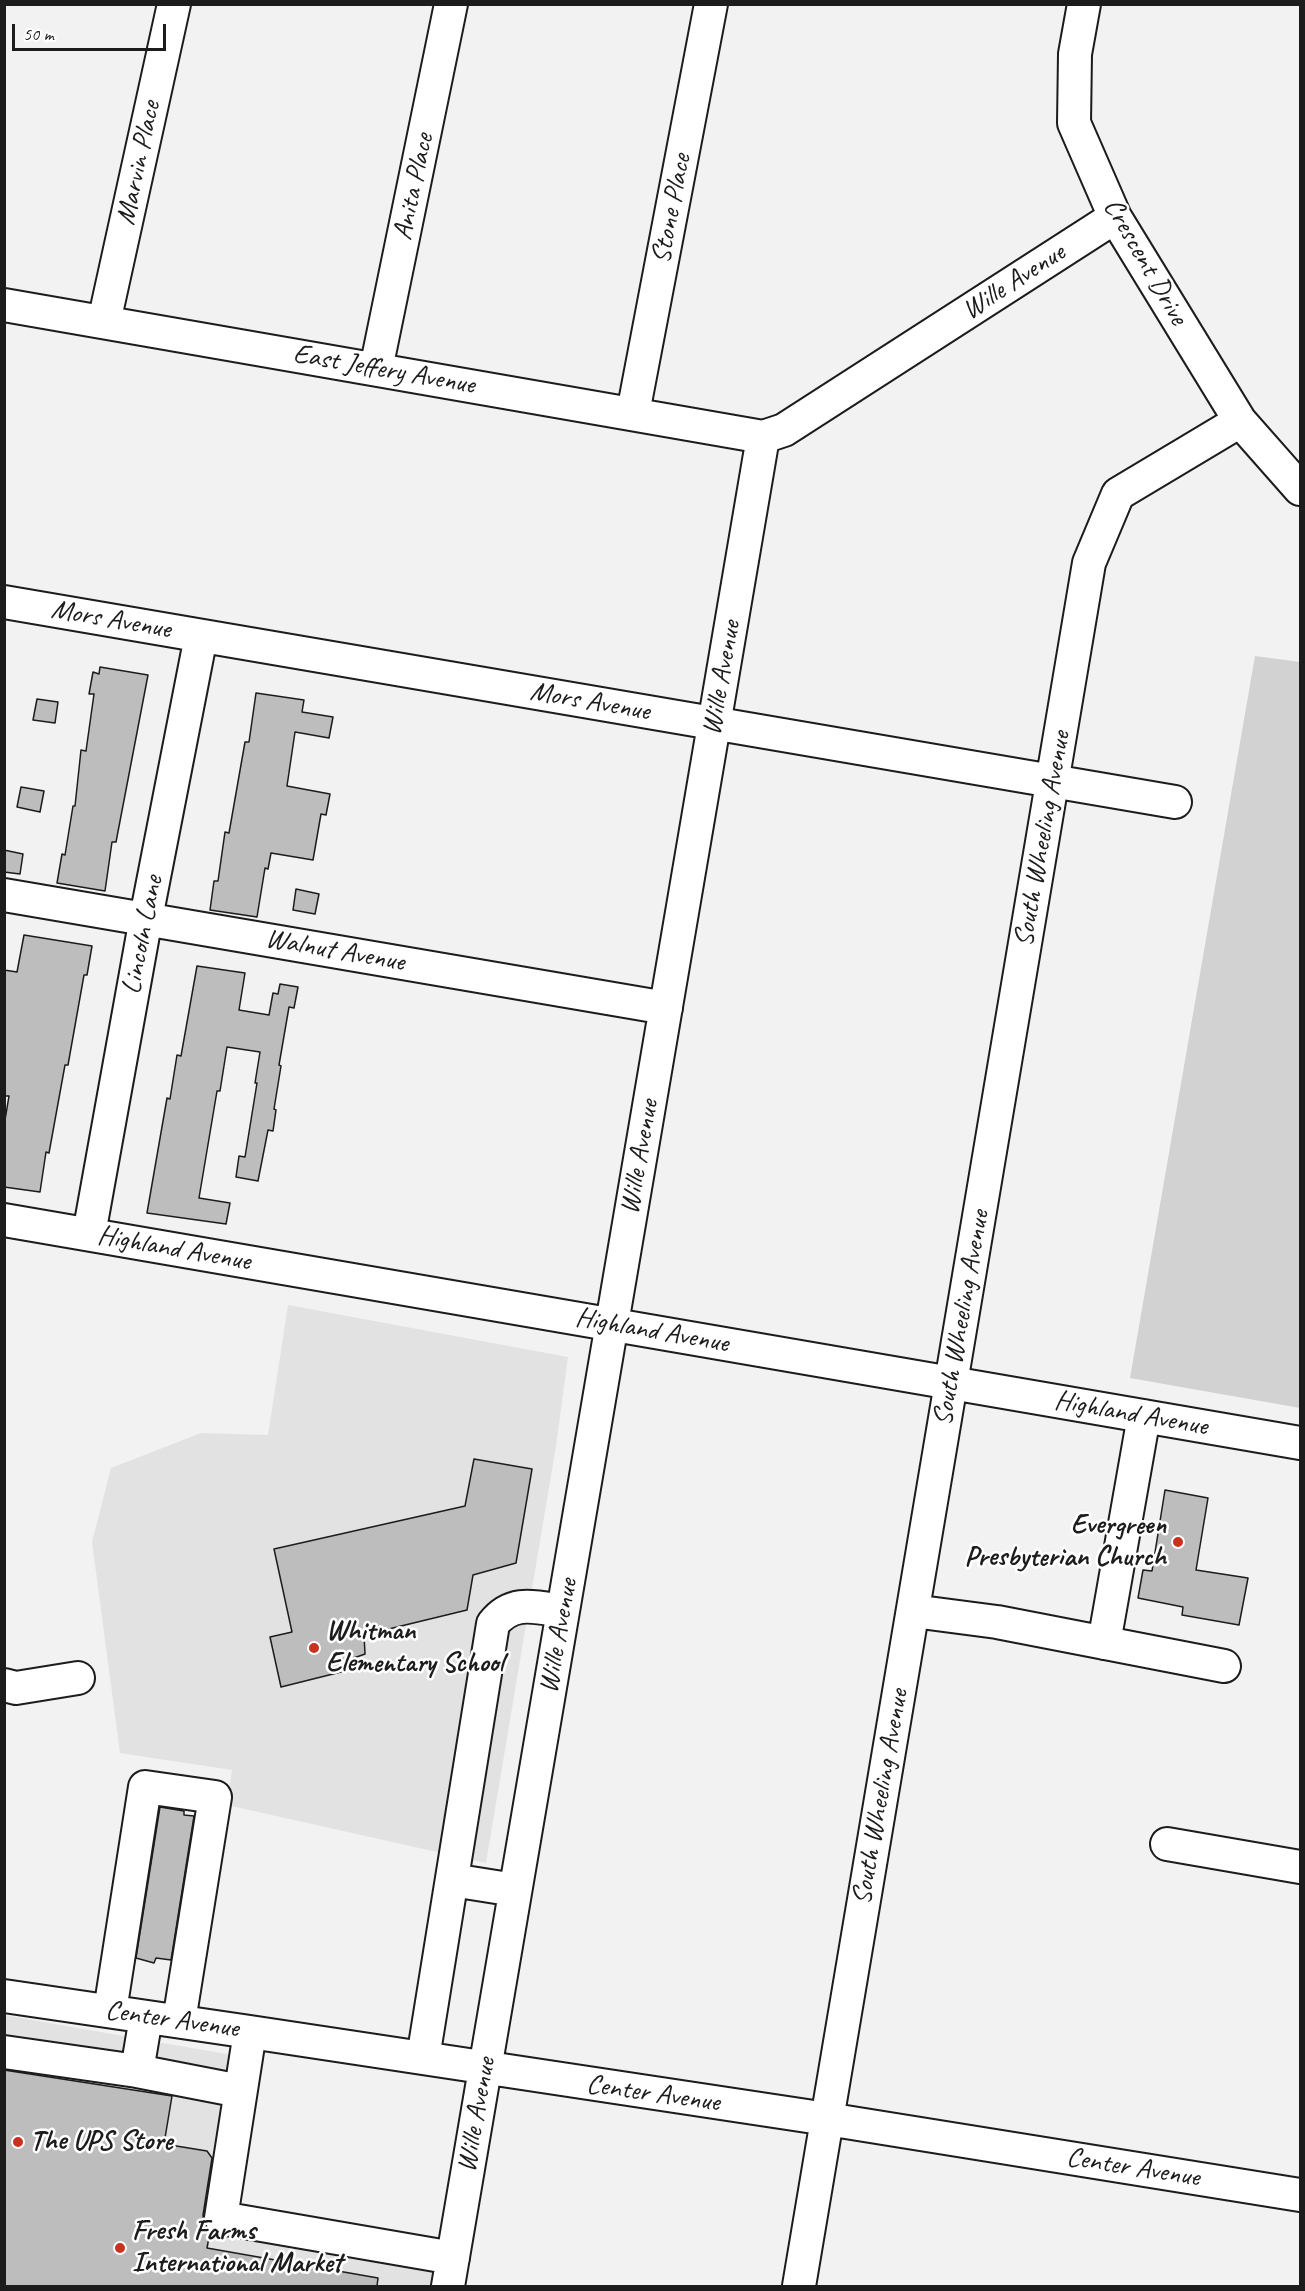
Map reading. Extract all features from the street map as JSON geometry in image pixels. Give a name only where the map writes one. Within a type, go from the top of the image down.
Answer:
[{"type":"street","name":"Marvin Place","points":[[104,322],[174,4]]},
{"type":"street","name":"Anita Place","points":[[376,369],[451,4]]},
{"type":"street","name":"Stone Place","points":[[633,413],[711,4]]},
{"type":"street","name":"Crescent Drive","points":[[1084,4],[1075,54],[1074,123],[1115,217],[1240,421],[1300,489]]},
{"type":"street","name":"Wille Avenue","points":[[450,2272],[763,436],[784,430],[1115,217]]},
{"type":"street","name":"East Jeffery Avenue","points":[[4,305],[763,436]]},
{"type":"street","name":"South Wheeling Avenue","points":[[799,2286],[1089,563],[1118,494],[1240,421]]},
{"type":"street","name":"Mors Avenue","points":[[4,602],[1175,802]]},
{"type":"street","name":"Lincoln Lane","points":[[89,1234],[146,918],[201,636]]},
{"type":"street","name":"Walnut Avenue","points":[[4,895],[666,1008]]},
{"type":"street","name":"Highland Avenue","points":[[4,1220],[1300,1443]]},
{"type":"street","points":[[1104,1643],[1144,1416]]},
{"type":"street","points":[[423,2058],[493,1624],[500,1614],[511,1608],[524,1606],[563,1611]]},
{"type":"street","points":[[913,1611],[997,1622],[1224,1666]]},
{"type":"street","points":[[4,1685],[16,1688],[78,1678]]},
{"type":"street","points":[[110,2011],[145,1787],[215,1797],[179,2021]]},
{"type":"street","points":[[1167,1844],[1300,1867]]},
{"type":"street","points":[[452,1880],[515,1890]]},
{"type":"street","name":"Center Avenue","points":[[4,1996],[250,2031],[1300,2195]]},
{"type":"street","points":[[138,2071],[146,2017]]},
{"type":"street","points":[[250,2031],[221,2218],[450,2272]]},
{"type":"street","points":[[4,2052],[138,2071],[240,2091]]},
{"type":"shaded area","points":[[1255,656],[1300,662],[1300,1408],[1130,1378]]},
{"type":"shaded area","name":"Whitman Elementary School","points":[[288,1305],[568,1357],[556,1446],[486,1863],[227,1805],[232,1770],[120,1753],[92,1542],[111,1468],[201,1433],[268,1435]]},
{"type":"shaded area","points":[[4,2015],[243,2057],[217,2223],[436,2261],[432,2286],[5,2286]]},
{"type":"building","points":[[100,667],[148,675],[116,842],[112,842],[105,891],[57,883],[62,854],[65,855],[73,806],[75,806],[81,750],[86,751],[94,694],[89,694],[93,672],[99,674]]},
{"type":"building","points":[[256,693],[304,700],[302,712],[333,717],[329,738],[295,732],[287,786],[330,794],[326,815],[321,814],[313,860],[271,853],[268,869],[265,868],[257,917],[210,910],[214,881],[218,881],[225,832],[229,833],[245,742],[249,742]]},
{"type":"building","points":[[37,699],[58,702],[55,723],[33,720]]},
{"type":"building","points":[[21,787],[44,791],[40,812],[17,807]]},
{"type":"building","points":[[4,850],[23,854],[20,874],[4,872]]},
{"type":"building","points":[[296,889],[319,894],[315,914],[293,910]]},
{"type":"building","points":[[24,935],[92,946],[87,975],[84,975],[68,1065],[65,1065],[49,1153],[46,1152],[40,1192],[4,1187],[4,1126],[9,1096],[4,1096],[4,970],[17,972]]},
{"type":"building","points":[[197,966],[245,973],[239,1010],[269,1015],[273,993],[278,994],[280,984],[298,987],[294,1008],[289,1007],[279,1065],[281,1066],[273,1131],[268,1130],[258,1181],[236,1177],[239,1156],[245,1157],[260,1052],[227,1047],[220,1091],[217,1091],[199,1198],[230,1203],[226,1224],[147,1213],[167,1098],[170,1099],[177,1055],[181,1056]]},
{"type":"building","points":[[474,1459],[532,1469],[516,1563],[473,1575],[467,1610],[364,1635],[365,1654],[351,1659],[353,1669],[281,1687],[270,1637],[292,1632],[274,1549],[465,1506]]},
{"type":"building","name":"Evergreen Presbyterian Church","points":[[1165,1490],[1208,1498],[1196,1570],[1248,1578],[1239,1625],[1182,1615],[1183,1607],[1138,1598],[1143,1570],[1152,1571]]},
{"type":"building","points":[[160,1807],[184,1811],[184,1815],[194,1816],[171,1960],[156,1958],[154,1963],[136,1958]]},
{"type":"building","points":[[4,2070],[172,2096],[164,2144],[207,2151],[212,2158],[203,2215],[204,2225],[210,2232],[207,2248],[378,2278],[377,2286],[4,2286]]},
{"type":"place","name":"Evergreen Presbyterian Church","points":[[1178,1542]]},
{"type":"place","name":"Whitman Elementary School","points":[[314,1648]]},
{"type":"place","name":"The UPS Store","points":[[18,2142]]},
{"type":"place","name":"Fresh Farms International Market","points":[[120,2248]]}]
